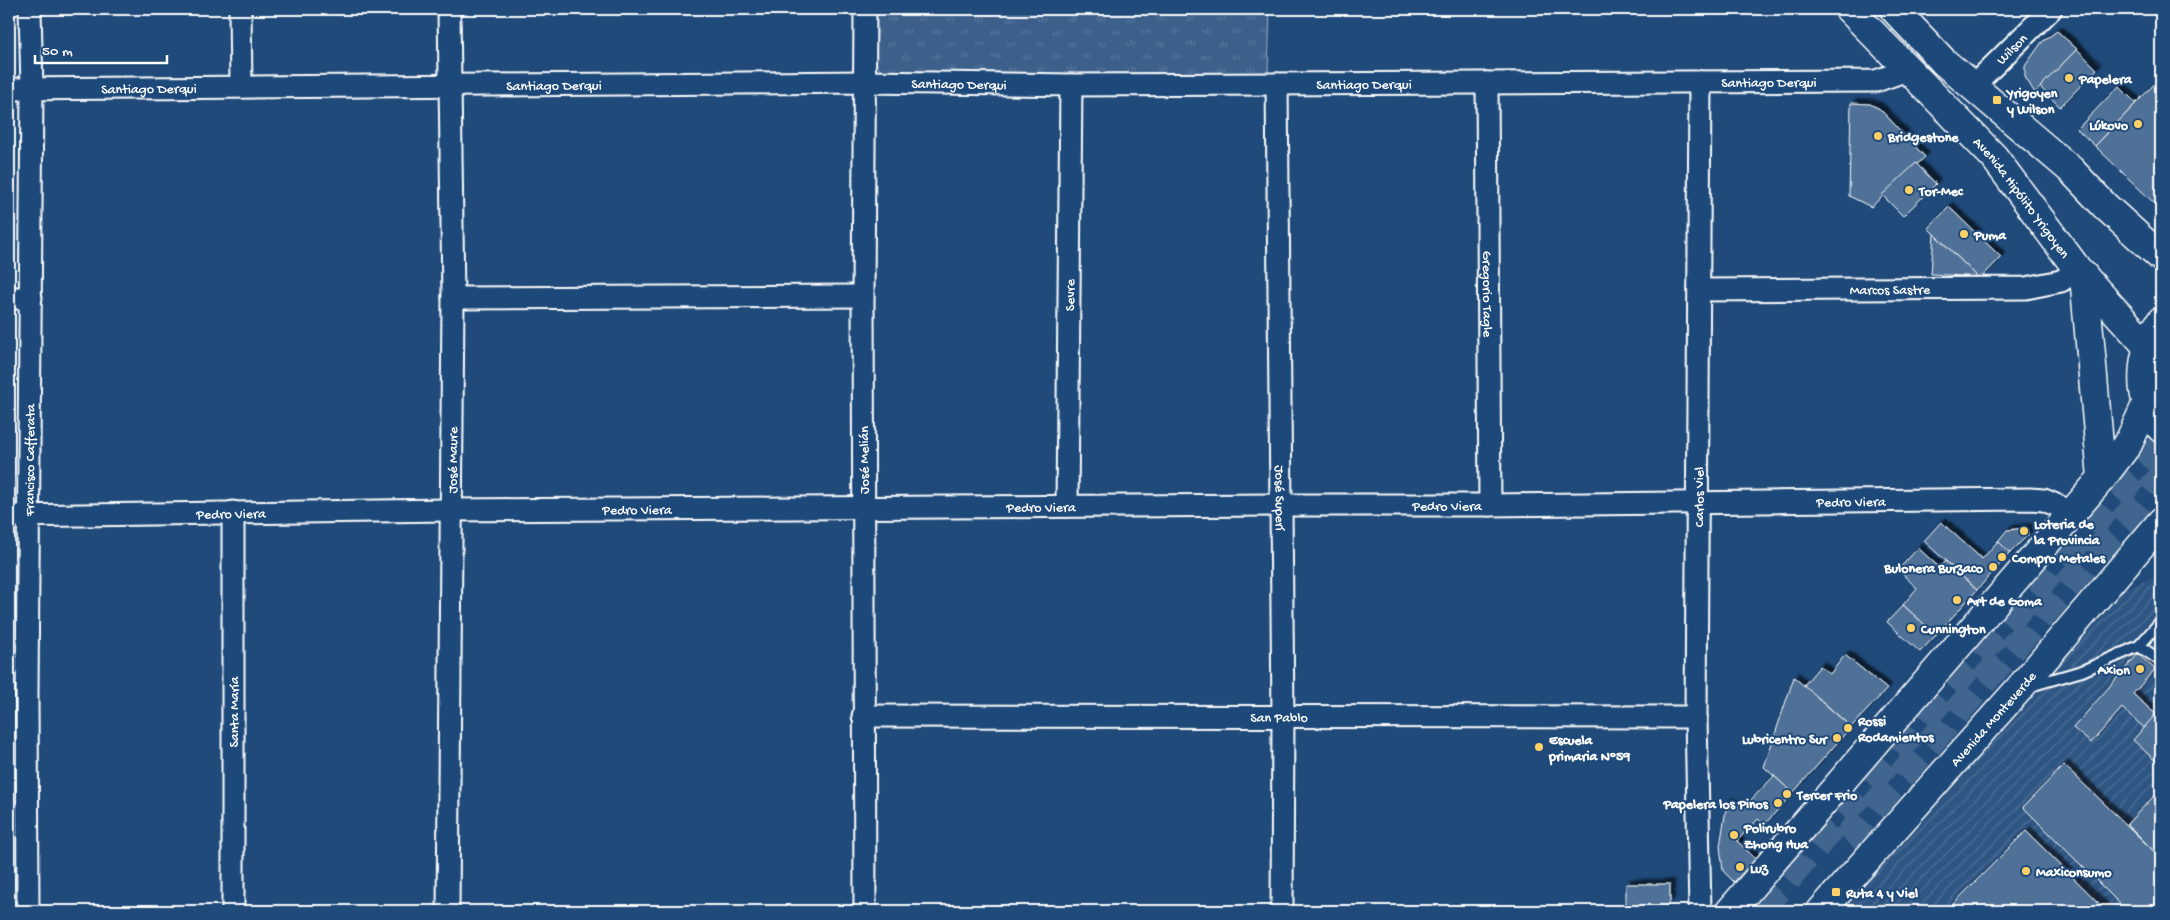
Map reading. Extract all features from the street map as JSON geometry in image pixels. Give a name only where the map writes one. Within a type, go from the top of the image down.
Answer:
[{"type":"main road","name":"Avenida Hipólito Yrigoyen","points":[[1849,9],[1994,158],[2081,273],[2148,347]]},
{"type":"main road","points":[[1894,9],[1944,62],[2071,170],[2132,232],[2161,257]]},
{"type":"main road","points":[[2132,232],[2161,232]]},
{"type":"main road","points":[[2081,273],[2102,478]]},
{"type":"main road","points":[[2161,320],[2153,331],[2143,375],[2147,403],[2161,428]]},
{"type":"main road","points":[[1730,911],[2102,478],[2128,444],[2147,403]]},
{"type":"main road","name":"Avenida Monteverde","points":[[1821,911],[2018,690],[2157,530]]},
{"type":"street","name":"Francisco Cafferata","points":[[28,911],[27,692],[19,516],[31,298],[32,89],[30,9]]},
{"type":"street","points":[[240,9],[240,86]]},
{"type":"street","name":"José Maure","points":[[448,911],[453,298],[449,9]]},
{"type":"street","name":"José Melián","points":[[865,9],[863,296],[865,911]]},
{"type":"street","name":"Wilson","points":[[1972,87],[2051,9]]},
{"type":"street","name":"Santiago Derqui","points":[[9,89],[865,82],[1277,84],[1876,81],[1907,70]]},
{"type":"street","name":"Carlos Viel","points":[[1700,82],[1696,718],[1700,911]]},
{"type":"street","name":"Gregorio Tagle","points":[[1487,83],[1490,505]]},
{"type":"street","name":"Sevre","points":[[1067,506],[1071,84]]},
{"type":"street","name":"José Superí","points":[[1277,84],[1282,504],[1282,911]]},
{"type":"street","name":"Marcos Sastre","points":[[1699,290],[2026,288],[2061,281],[2081,273]]},
{"type":"street","points":[[453,298],[863,296]]},
{"type":"street","points":[[9,298],[31,298]]},
{"type":"street","name":"Pedro Viera","points":[[19,516],[450,510],[1282,504],[1490,505],[2030,499],[2044,500],[2072,512]]},
{"type":"street","name":"Santa María","points":[[233,512],[234,911]]},
{"type":"street","name":"San Pablo","points":[[863,716],[1696,718]]},
{"type":"lane","points":[[2018,690],[2082,671],[2139,646],[2161,621]]},
{"type":"lane","points":[[2139,646],[2161,661]]},
{"type":"shaded area","points":[[2161,575],[2161,911],[1832,911],[2115,592]]},
{"type":"green space","points":[[874,9],[1270,9],[1268,73],[883,74],[873,60]]},
{"type":"building","points":[[2057,31],[2077,49],[2035,93],[2025,77],[2025,66],[2042,42]]},
{"type":"building","name":"Papelera","points":[[2077,49],[2097,69],[2060,107],[2040,87]]},
{"type":"building","name":"Lúkovo","points":[[2161,77],[2161,204],[2158,207],[2095,146]]},
{"type":"building","points":[[2119,86],[2136,103],[2095,146],[2077,129]]},
{"type":"building","name":"Bridgestone","points":[[1851,103],[1870,104],[1880,109],[1925,157],[1871,207],[1849,196]]},
{"type":"building","name":"Tor-Mec","points":[[1916,163],[1936,184],[1903,216],[1882,195]]},
{"type":"building","points":[[1949,207],[2001,257],[1980,279],[1928,228]]},
{"type":"building","points":[[1934,234],[1978,277],[1931,274]]},
{"type":"building","points":[[1941,522],[1982,559],[1998,541],[2010,553],[1977,590],[1924,541]]},
{"type":"building","points":[[2027,528],[2028,535],[2010,553],[1998,541],[2007,530]]},
{"type":"building","points":[[1918,548],[1939,567],[1945,561],[1977,590],[1936,635],[1903,605],[1917,588],[1898,570]]},
{"type":"building","name":"Cunnington","points":[[1903,605],[1936,635],[1920,652],[1887,622]]},
{"type":"building","points":[[2138,654],[2155,669],[2133,694],[2161,719],[2161,723],[2151,734],[2122,708],[2091,743],[2073,728]]},
{"type":"building","points":[[1845,655],[1887,689],[1851,727],[1804,685],[1820,666],[1830,674]]},
{"type":"building","points":[[1794,677],[1851,727],[1793,793],[1764,767]]},
{"type":"building","points":[[2161,708],[2161,766],[2133,740]]},
{"type":"building","points":[[2064,765],[2161,858],[2161,911],[2127,911],[2023,807]]},
{"type":"building","points":[[1774,776],[1793,793],[1764,825],[1758,819],[1737,841],[1756,859],[1734,882],[1723,871],[1720,846],[1727,803],[1744,807]]},
{"type":"building","points":[[2161,789],[2161,858],[2127,824]]},
{"type":"building","name":"Maxiconsumo","points":[[2026,831],[2107,911],[1946,911]]},
{"type":"building","points":[[1626,884],[1670,884],[1670,902],[1661,911],[1626,911]]},
{"type":"tunnel","points":[[1760,911],[1981,652],[2161,446]]},
{"type":"tunnel","points":[[1845,840],[2161,478]]},
{"type":"place","name":"Papelera","points":[[2069,78]]},
{"type":"place","name":"Yrigoyen y Wilson","points":[[1997,100]]},
{"type":"place","name":"Lúkovo","points":[[2138,124]]},
{"type":"place","name":"Bridgestone","points":[[1878,136]]},
{"type":"place","name":"Tor-Mec","points":[[1909,190]]},
{"type":"place","name":"Puma","points":[[1964,234]]},
{"type":"place","name":"Loteria de la Provincia","points":[[2024,531]]},
{"type":"place","name":"Compro Metales","points":[[2002,557]]},
{"type":"place","name":"Bulonera Burzaco","points":[[1993,567]]},
{"type":"place","name":"Art de Goma","points":[[1957,600]]},
{"type":"place","name":"Cunnington","points":[[1911,628]]},
{"type":"place","name":"Axion","points":[[2140,669]]},
{"type":"place","name":"Rossi Rodamientos","points":[[1848,728]]},
{"type":"place","name":"Lubricentro Sur","points":[[1837,738]]},
{"type":"place","name":"Escuela primaria Nº59","points":[[1539,747]]},
{"type":"place","name":"Tercer Frio","points":[[1787,794]]},
{"type":"place","name":"Papelera los Pinos","points":[[1778,803]]},
{"type":"place","name":"Polirubro Zhong Hua","points":[[1734,835]]},
{"type":"place","name":"Luz","points":[[1740,867]]},
{"type":"place","name":"Maxiconsumo","points":[[2026,871]]},
{"type":"place","name":"Ruta 4 y Viel","points":[[1836,892]]}]
